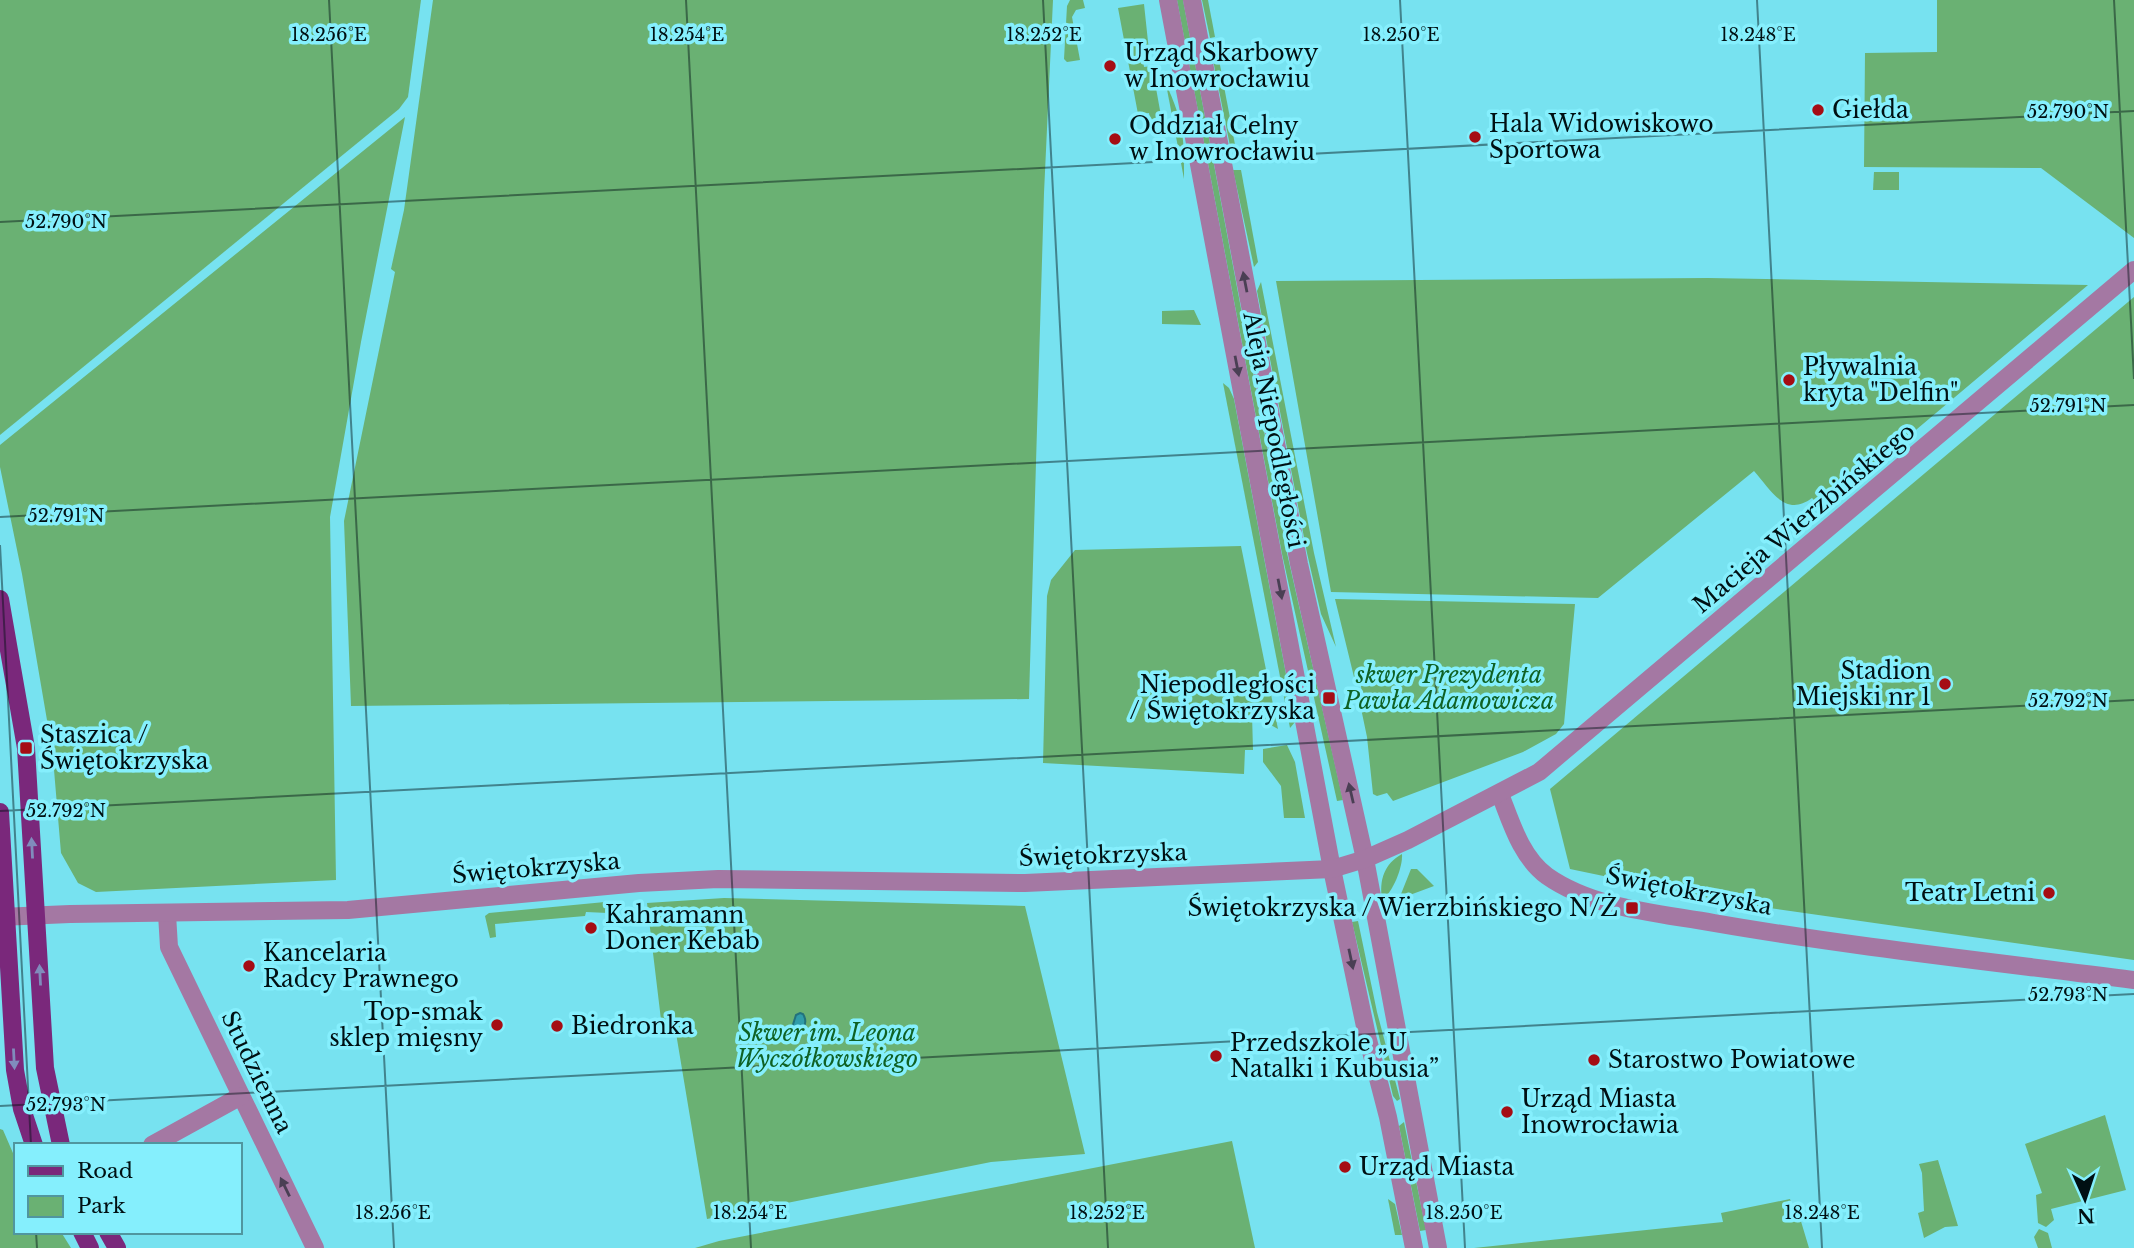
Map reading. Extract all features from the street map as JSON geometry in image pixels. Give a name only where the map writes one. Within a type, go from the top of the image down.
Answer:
[{"type":"main road","points":[[0,599],[26,748],[45,1068],[61,1143]]},
{"type":"main road","points":[[0,812],[3,917],[15,1070],[22,1109],[33,1143]]},
{"type":"street","name":"Aleja Niepodległości","points":[[1168,0],[1332,869],[1367,1035],[1388,1117],[1414,1248]]},
{"type":"street","name":"Aleja Niepodległości","points":[[1192,0],[1299,564],[1365,859],[1438,1248]]},
{"type":"street","name":"Macieja Wierzbińskiego","points":[[1500,794],[1539,772],[2134,270]]},
{"type":"street","name":"Świętokrzyska","points":[[3,917],[348,910],[639,883],[718,879],[1025,883],[1332,869],[1365,859],[1500,794],[1530,860],[1547,875],[1597,900],[1768,932],[2134,980]]},
{"type":"street","name":"Studzienna","points":[[167,914],[169,947],[315,1248]]},
{"type":"street","points":[[156,1143],[241,1096]]},
{"type":"street","points":[[1388,1117],[1411,1111]]},
{"type":"green space","points":[[0,0],[421,0],[408,97],[399,109],[0,435]]},
{"type":"green space","points":[[433,0],[1053,0],[1044,193],[1029,699],[351,706],[344,521],[395,272],[391,269],[404,210]]},
{"type":"green space","points":[[1070,0],[1083,0],[1085,8],[1076,10],[1072,17],[1080,60],[1067,62],[1064,59],[1067,6]]},
{"type":"green space","points":[[1177,0],[1183,0],[1287,553],[1343,800],[1337,801],[1282,554]]},
{"type":"green space","points":[[1202,0],[1208,0],[1215,37],[1210,38]]},
{"type":"green space","points":[[1937,0],[2134,0],[2134,238],[2041,168],[1864,167],[1865,53],[1937,52]]},
{"type":"green space","points":[[1144,4],[1149,51],[1142,53],[1144,67],[1152,66],[1163,127],[1152,129],[1149,113],[1138,114],[1118,8]]},
{"type":"green space","points":[[1217,49],[1236,150],[1231,151],[1211,50]]},
{"type":"green space","points":[[1166,84],[1182,131],[1184,179]]},
{"type":"green space","points":[[405,117],[330,517],[336,880],[96,892],[78,883],[61,853],[52,746],[59,745],[57,726],[48,726],[22,574],[0,467],[0,445]]},
{"type":"green space","points":[[1233,170],[1241,170],[1258,262],[1254,267]]},
{"type":"green space","points":[[1874,172],[1899,172],[1899,190],[1873,190]]},
{"type":"green space","points":[[1708,278],[2088,285],[1822,509],[1812,498],[1794,505],[1786,503],[1773,493],[1754,471],[1598,598],[1331,592],[1276,281]]},
{"type":"green space","points":[[1261,282],[1314,553],[1336,647],[1321,614],[1307,553],[1257,291]]},
{"type":"green space","points":[[2134,297],[2134,960],[1728,902],[1570,869],[1550,789]]},
{"type":"green space","points":[[1194,310],[1201,325],[1162,324],[1162,311]]},
{"type":"green space","points":[[1223,383],[1229,388],[1234,399],[1295,722],[1290,728]]},
{"type":"green space","points":[[1241,546],[1278,729],[1252,714],[1253,750],[1245,750],[1244,774],[1043,763],[1047,596],[1051,580],[1075,550]]},
{"type":"green space","name":"skwer Prezydenta Pawła Adamowicza","points":[[1335,599],[1575,604],[1564,724],[1556,734],[1523,752],[1393,801],[1387,793],[1377,796],[1373,794],[1367,737],[1358,694],[1362,692],[1359,676],[1354,677]]},
{"type":"green space","points":[[1287,745],[1295,762],[1305,818],[1284,818],[1281,786],[1263,762],[1263,749]]},
{"type":"green space","points":[[1402,854],[1396,879],[1382,900],[1384,873]]},
{"type":"green space","points":[[1411,869],[1417,869],[1434,886],[1399,899]]},
{"type":"green space","name":"Skwer im. Leona Wyczółkowskiego","points":[[724,898],[1025,906],[1085,1154],[991,1162],[707,1219],[675,1027],[662,1028],[647,903]]},
{"type":"green space","points":[[605,902],[608,913],[586,912],[585,916],[495,924],[496,937],[490,938],[485,916],[489,913]]},
{"type":"green space","points":[[1358,921],[1377,1012],[1400,1099],[1397,1101],[1393,1096],[1352,922]]},
{"type":"green space","points":[[2105,1115],[2126,1190],[2051,1209],[2054,1220],[2046,1227],[2038,1223],[2036,1195],[2042,1193],[2025,1144]]},
{"type":"green space","points":[[1404,1122],[1426,1230],[1420,1231],[1399,1126]]},
{"type":"green space","points":[[0,1129],[3,1130],[14,1155],[14,1234],[62,1234],[71,1248],[0,1248]]},
{"type":"green space","points":[[1232,1141],[1255,1248],[695,1248],[719,1241]]},
{"type":"green space","points":[[1938,1160],[1958,1226],[1945,1227],[1924,1238],[1918,1213],[1924,1211],[1919,1164]]},
{"type":"green space","points":[[1388,1199],[1395,1204],[1402,1235],[1395,1235]]},
{"type":"green space","points":[[1790,1199],[1793,1209],[1797,1208],[1809,1248],[1474,1248],[1723,1222],[1721,1213]]},
{"type":"green space","points":[[2039,1229],[2048,1233],[2052,1248],[2038,1248],[2034,1237]]},
{"type":"water","points":[[800,1013],[805,1018],[803,1028],[798,1033],[790,1034],[796,1015]]},
{"type":"place","name":"Urząd Skarbowy w Inowrocławiu","points":[[1110,66]]},
{"type":"place","name":"Giełda","points":[[1818,110]]},
{"type":"place","name":"Hala Widowiskowo Sportowa","points":[[1475,137]]},
{"type":"place","name":"Oddział Celny w Inowrocławiu","points":[[1115,139]]},
{"type":"place","name":"Pływalnia kryta \"Delfin\"","points":[[1789,380]]},
{"type":"place","name":"Stadion Miejski nr 1","points":[[1945,684]]},
{"type":"place","name":"Niepodległości / Świętokrzyska","points":[[1329,698]]},
{"type":"place","name":"Staszica / Świętokrzyska","points":[[26,748]]},
{"type":"place","name":"Teatr Letni","points":[[2049,893]]},
{"type":"place","name":"Świętokrzyska / Wierzbińskiego N/Ż","points":[[1632,908]]},
{"type":"place","name":"Kahramann Doner Kebab","points":[[591,928]]},
{"type":"place","name":"Kancelaria Radcy Prawnego","points":[[249,966]]},
{"type":"place","name":"Top-smak sklep mięsny","points":[[497,1025]]},
{"type":"place","name":"Biedronka","points":[[557,1026]]},
{"type":"place","name":"Przedszkole „U Natalki i Kubusia”","points":[[1216,1056]]},
{"type":"place","name":"Starostwo Powiatowe","points":[[1594,1060]]},
{"type":"place","name":"Urząd Miasta Inowrocławia","points":[[1507,1112]]},
{"type":"place","name":"Urząd Miasta","points":[[1345,1167]]}]
